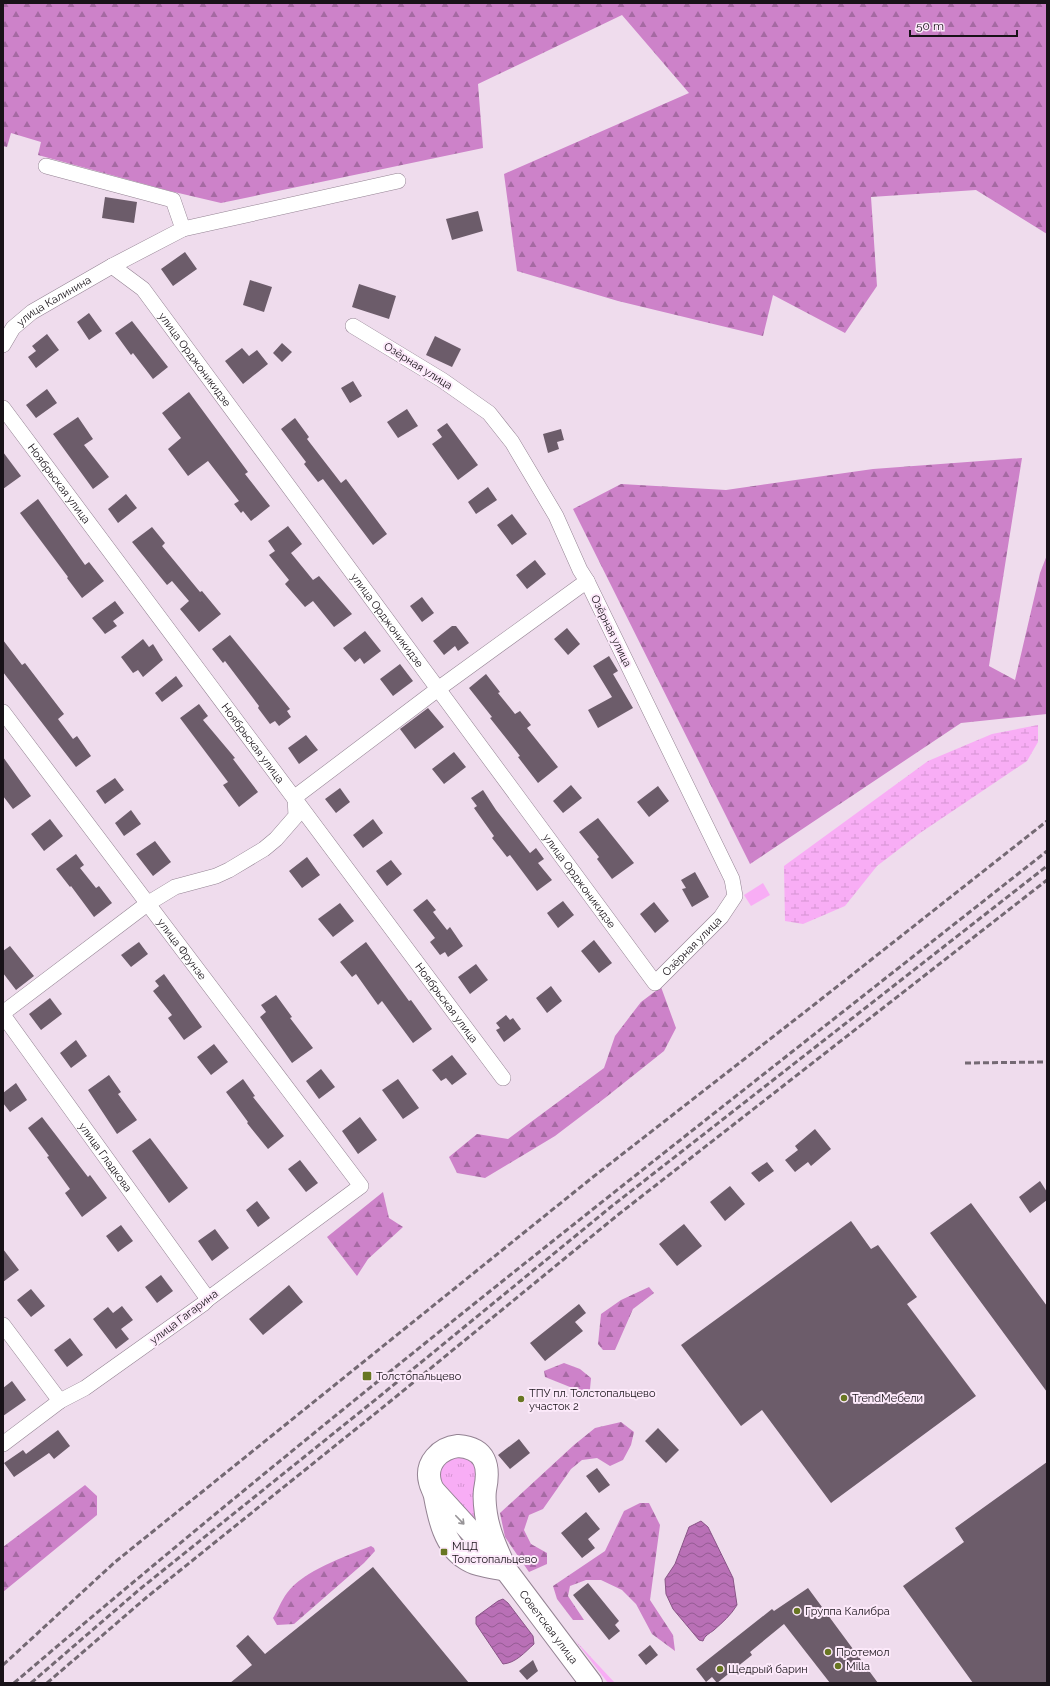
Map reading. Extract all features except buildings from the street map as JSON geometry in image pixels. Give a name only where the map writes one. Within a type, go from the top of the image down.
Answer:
[{"type":"street","points":[[46,166],[173,200],[183,229]]},
{"type":"street","name":"улица Калинина","points":[[3,345],[13,328],[32,312],[112,266],[183,229],[398,181]]},
{"type":"street","name":"улица Орджоникидзе","points":[[112,266],[143,289],[655,983]]},
{"type":"street","name":"Озёрная улица","points":[[353,326],[442,380],[489,413],[512,442],[556,516],[580,570],[587,581],[732,879],[735,896],[721,917],[655,983]]},
{"type":"street","name":"Ноябрьская улица","points":[[3,408],[295,797],[503,1078]]},
{"type":"street","points":[[3,1014],[147,904],[175,887],[216,876],[229,870],[264,849],[276,839],[296,816],[295,797],[438,689],[587,581]]},
{"type":"street","name":"улица Фрунзе","points":[[3,712],[361,1186]]},
{"type":"street","name":"улица Гладкова","points":[[3,1014],[208,1299]]},
{"type":"street","name":"улица Гагарина","points":[[3,1444],[60,1401],[85,1388],[197,1309],[208,1299],[361,1186]]},
{"type":"street","points":[[3,1325],[60,1401]]},
{"type":"street","points":[[451,1446],[466,1446],[479,1453],[484,1459],[488,1474],[485,1499],[489,1530],[506,1570],[434,1492],[429,1475],[433,1460],[438,1454],[451,1446]]},
{"type":"street","name":"Советская улица","points":[[506,1570],[591,1683]]},
{"type":"green space","points":[[3,3],[1047,3],[1047,234],[976,190],[871,197],[877,286],[845,333],[773,295],[763,336],[618,301],[517,271],[504,174],[689,93],[622,15],[478,84],[483,148],[221,203],[170,191],[38,155],[41,142],[11,133],[7,147],[3,146]]},
{"type":"green space","points":[[1022,458],[989,666],[1015,680],[1040,573],[1047,555],[1047,714],[961,723],[750,864],[573,509],[621,484],[726,490],[873,469]]},
{"type":"green space","points":[[1038,725],[1038,742],[1027,761],[920,833],[877,866],[845,906],[803,924],[785,921],[784,866],[928,761],[992,734]]},
{"type":"green space","points":[[763,883],[770,895],[751,906],[744,895]]},
{"type":"green space","points":[[661,987],[676,1028],[664,1051],[555,1136],[485,1178],[457,1173],[449,1157],[477,1134],[508,1139],[604,1068],[615,1036],[641,1002]]},
{"type":"green space","points":[[383,1192],[389,1218],[403,1227],[368,1259],[357,1276],[327,1237]]},
{"type":"green space","points":[[649,1287],[654,1293],[633,1309],[615,1350],[603,1350],[598,1344],[601,1314],[621,1300]]},
{"type":"green space","points":[[564,1363],[580,1369],[591,1378],[590,1389],[582,1394],[570,1387],[545,1377],[544,1371]]},
{"type":"green space","points":[[621,1422],[634,1432],[631,1445],[623,1460],[610,1466],[597,1458],[582,1460],[571,1469],[543,1509],[529,1515],[524,1530],[531,1544],[547,1553],[547,1564],[529,1572],[505,1537],[500,1513],[574,1445],[595,1428]]},
{"type":"green space","points":[[447,1454],[475,1458],[486,1538],[435,1482]]},
{"type":"green space","points":[[85,1485],[97,1496],[97,1515],[3,1592],[3,1547]]},
{"type":"green space","points":[[640,1503],[649,1503],[660,1525],[650,1600],[673,1635],[675,1651],[652,1634],[636,1604],[622,1590],[601,1580],[586,1580],[570,1586],[568,1596],[584,1620],[573,1620],[557,1599],[553,1586],[605,1551],[624,1511]]},
{"type":"green space","points":[[371,1546],[375,1551],[364,1563],[294,1624],[277,1625],[273,1618],[285,1596],[294,1585],[314,1571]]},
{"type":"green space","points":[[574,1639],[615,1683],[608,1683]]},
{"type":"water","points":[[701,1521],[708,1527],[733,1578],[737,1605],[727,1618],[706,1636],[703,1641],[699,1640],[673,1609],[666,1594],[665,1579],[675,1564],[689,1527]]},
{"type":"water","points":[[503,1599],[508,1603],[533,1636],[534,1644],[524,1654],[512,1662],[503,1664],[476,1624],[476,1617]]},
{"type":"railway","points":[[3,1665],[115,1562],[593,1177],[1047,821]]},
{"type":"railway","points":[[14,1683],[268,1470],[526,1262],[1047,851]]},
{"type":"railway","points":[[31,1683],[140,1589],[380,1396],[612,1206],[1047,866]]},
{"type":"railway","points":[[47,1683],[147,1597],[387,1404],[619,1214],[1047,880]]},
{"type":"railway","points":[[965,1063],[1047,1062]]},
{"type":"place","name":"Толстопальцево","points":[[367,1376]]},
{"type":"place","name":"TrendМебели","points":[[844,1398]]},
{"type":"place","name":"ТПУ пл. Толстопальцево участок 2","points":[[521,1399]]},
{"type":"place","name":"МЦД Толстопальцево","points":[[444,1552]]},
{"type":"place","name":"Группа Калибра","points":[[797,1611]]},
{"type":"place","name":"Протемол","points":[[828,1652]]},
{"type":"place","name":"Milla","points":[[838,1666]]},
{"type":"place","name":"Щедрый барин","points":[[720,1669]]}]
